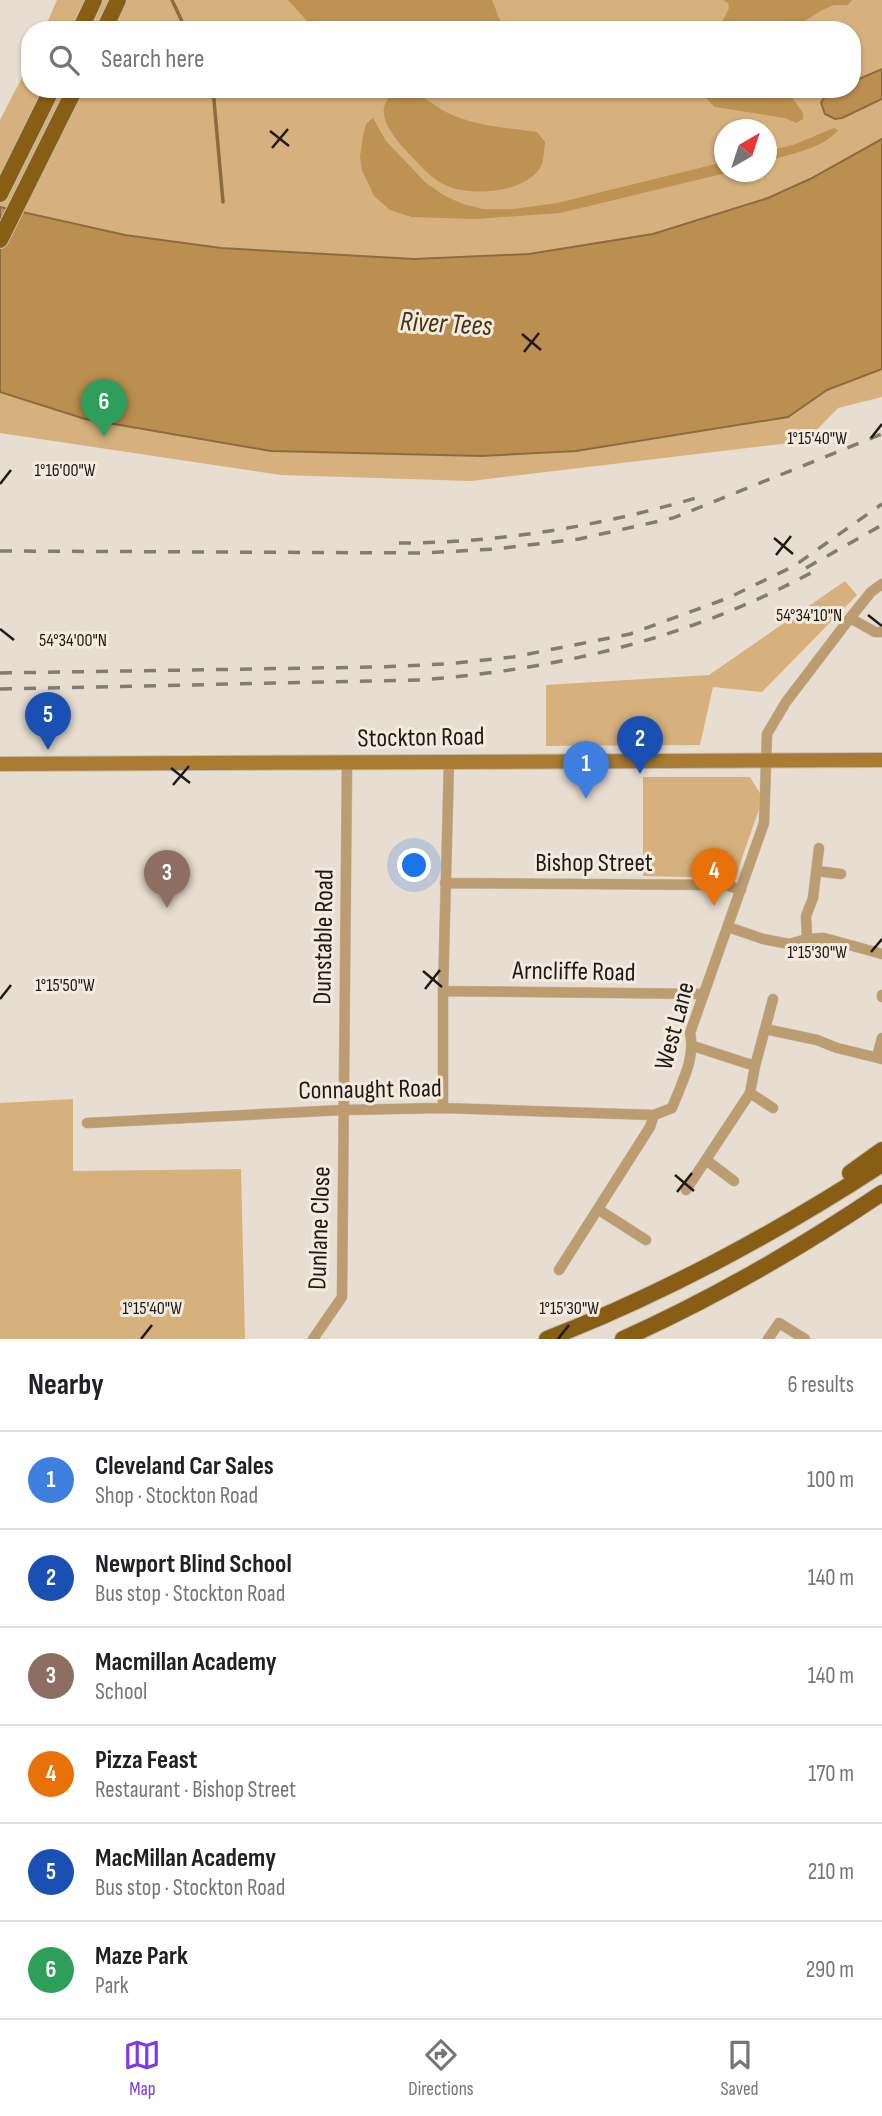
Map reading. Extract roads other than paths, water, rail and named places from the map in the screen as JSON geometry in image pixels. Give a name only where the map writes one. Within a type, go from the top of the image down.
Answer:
[{"type":"highway","points":[[84,21],[94,0]]},
{"type":"highway","points":[[108,21],[118,0]]},
{"type":"highway","points":[[0,194],[48,98]]},
{"type":"highway","points":[[0,240],[71,98]]},
{"type":"highway","points":[[795,1216],[882,1150]]},
{"type":"highway","points":[[547,1339],[640,1300],[795,1216],[882,1164]]},
{"type":"highway","points":[[623,1339],[747,1278],[882,1193]]},
{"type":"highway","points":[[841,1221],[882,1202]]},
{"type":"main road","name":"Stockton Road","points":[[0,764],[882,760]]},
{"type":"street","name":"West Lane","points":[[559,1270],[650,1127],[654,1115],[672,1108],[693,1046],[690,1033],[764,823],[767,734],[786,702],[850,618],[871,592],[882,584]]},
{"type":"street","points":[[850,618],[875,632],[882,632]]},
{"type":"street","points":[[443,1108],[449,762]]},
{"type":"street","name":"Dunstable Road","points":[[343,1110],[347,764]]},
{"type":"street","points":[[807,939],[806,916],[813,898],[819,848]]},
{"type":"street","points":[[817,871],[841,874]]},
{"type":"street","name":"Bishop Street","points":[[445,883],[726,885],[741,890]]},
{"type":"street","points":[[728,927],[789,944],[824,938],[882,954]]},
{"type":"street","name":"Arncliffe Road","points":[[443,991],[704,995]]},
{"type":"street","points":[[686,1190],[750,1093],[773,999]]},
{"type":"street","points":[[765,1029],[880,1058],[882,1038]]},
{"type":"street","points":[[693,1046],[755,1066]]},
{"type":"street","points":[[750,1093],[772,1108]]},
{"type":"street","name":"Connaught Road","points":[[87,1123],[343,1110],[443,1108],[654,1115]]},
{"type":"street","name":"Dunlane Close","points":[[313,1339],[342,1297],[343,1110]]},
{"type":"street","points":[[706,1160],[734,1181]]},
{"type":"street","points":[[599,1210],[646,1240]]},
{"type":"street","points":[[768,1339],[779,1323],[804,1339]]},
{"type":"water","points":[[882,69],[882,99],[842,118],[835,119],[825,114],[821,103],[824,98],[861,98],[861,78]]},
{"type":"water","name":"River Tees","points":[[882,139],[882,369],[827,390],[788,417],[576,451],[482,456],[271,451],[85,419],[0,392],[0,207],[125,235],[221,248],[414,259],[529,254],[653,234],[768,198],[810,179]]},
{"type":"waterway","points":[[172,0],[182,21]]},
{"type":"waterway","points":[[214,98],[223,202]]},
{"type":"railway","points":[[0,551],[423,553],[495,549],[579,539],[673,518],[882,434]]},
{"type":"railway","points":[[399,543],[477,540],[554,530],[630,515],[706,495]]},
{"type":"railway","points":[[0,673],[378,667],[513,657],[630,634],[728,598],[794,566],[882,504]]},
{"type":"railway","points":[[806,568],[882,525]]},
{"type":"railway","points":[[0,689],[420,680],[524,668],[575,658],[674,632],[723,614],[818,569]]},
{"type":"place","name":"Maze Park","points":[[104,437]]},
{"type":"place","name":"MacMillan Academy","points":[[48,750]]},
{"type":"place","name":"Newport Blind School","points":[[640,774]]},
{"type":"place","name":"Cleveland Car Sales","points":[[586,799]]},
{"type":"place","name":"Pizza Feast","points":[[714,906]]},
{"type":"place","name":"Macmillan Academy","points":[[167,908]]}]
